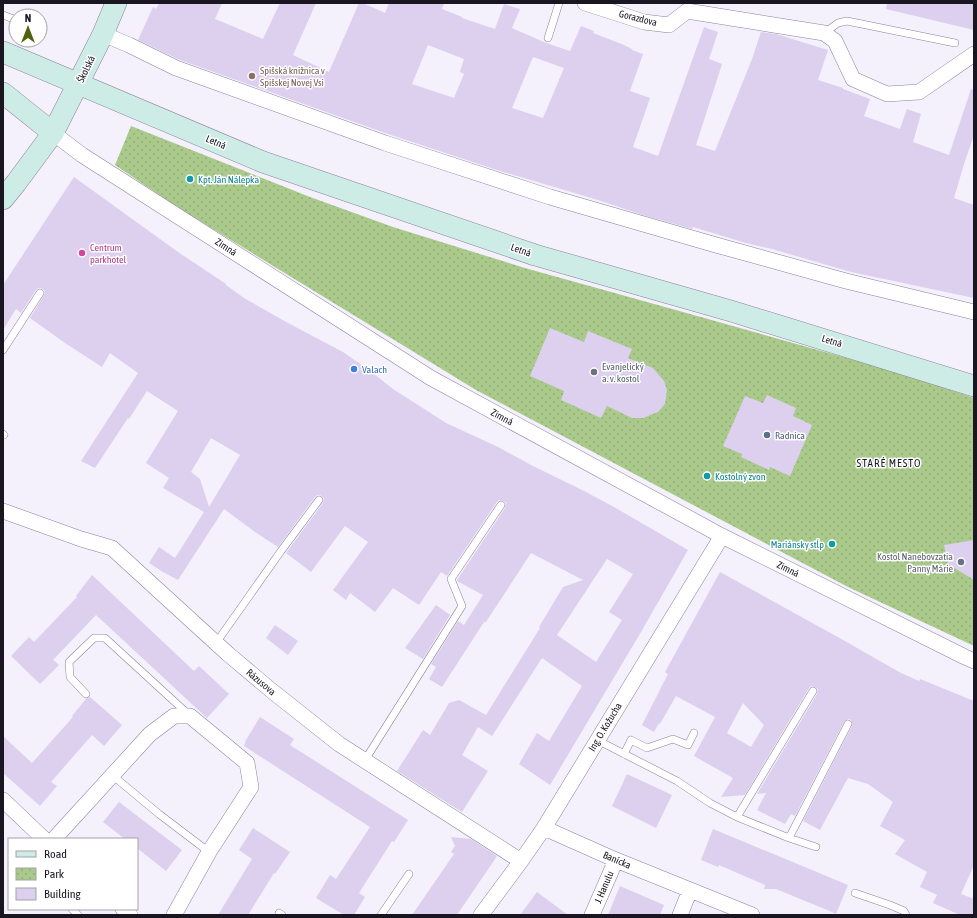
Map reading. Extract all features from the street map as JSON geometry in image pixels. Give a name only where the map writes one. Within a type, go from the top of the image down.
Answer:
[{"type":"street","name":"Školská","points":[[3,199],[53,133],[103,34],[116,3]]},
{"type":"street","name":"Gorazdova","points":[[585,3],[644,22],[669,25],[687,7]]},
{"type":"street","points":[[687,7],[824,33],[835,41],[853,79],[887,94],[919,92],[974,54]]},
{"type":"street","points":[[103,34],[176,68],[385,143],[550,197],[846,281],[974,312]]},
{"type":"street","name":"Letná","points":[[3,52],[263,162],[535,255],[738,313],[974,386]]},
{"type":"street","points":[[3,92],[53,133]]},
{"type":"street","name":"Zimná","points":[[53,133],[82,155],[431,378],[722,536],[974,661]]},
{"type":"street","name":"Rázusova","points":[[3,511],[81,539],[112,548],[216,643],[284,701],[339,744],[521,861]]},
{"type":"street","name":"Ing. O. Kožucha","points":[[481,915],[544,828],[722,536]]},
{"type":"street","points":[[55,838],[150,734],[174,716],[190,716],[247,763],[250,787],[208,852],[174,915]]},
{"type":"street","points":[[3,800],[43,838]]},
{"type":"street","name":"Banícka","points":[[544,828],[616,860],[752,915]]},
{"type":"street","name":"J. Hanulu","points":[[592,915],[616,860]]},
{"type":"street","points":[[680,915],[690,890]]},
{"type":"lane","points":[[548,38],[559,3]]},
{"type":"lane","points":[[824,33],[838,23],[847,21],[956,43]]},
{"type":"lane","points":[[3,350],[40,293]]},
{"type":"lane","points":[[216,643],[319,500]]},
{"type":"lane","points":[[365,760],[462,606],[450,579],[501,505]]},
{"type":"lane","points":[[86,694],[70,677],[69,662],[94,638],[105,638],[190,716]]},
{"type":"lane","points":[[737,817],[813,691]]},
{"type":"lane","points":[[789,838],[848,724]]},
{"type":"lane","points":[[624,754],[631,740],[647,748],[673,739],[688,745],[694,734]]},
{"type":"lane","points":[[597,740],[678,781],[710,803],[737,817],[816,847]]},
{"type":"lane","points":[[112,775],[208,852]]},
{"type":"lane","points":[[381,915],[409,874]]},
{"type":"lane","points":[[855,892],[904,911],[906,915]]},
{"type":"green space","points":[[131,126],[310,197],[393,227],[525,268],[903,374],[974,398],[974,646],[848,587],[476,390],[177,207],[115,165]]},
{"type":"building","points":[[159,3],[222,3],[215,19],[263,39],[280,3],[316,3],[293,55],[329,72],[359,3],[363,3],[385,13],[389,3],[444,3],[442,9],[462,18],[495,29],[504,4],[520,9],[512,28],[546,43],[570,51],[581,26],[594,31],[593,33],[643,54],[630,91],[650,98],[633,147],[658,156],[704,27],[718,32],[709,59],[722,64],[696,145],[715,151],[752,59],[761,32],[776,34],[828,50],[818,80],[870,99],[864,116],[900,129],[907,109],[921,114],[913,142],[949,155],[971,89],[974,90],[974,135],[954,198],[974,205],[974,298],[851,272],[693,227],[692,229],[500,171],[388,134],[180,60],[138,40],[153,7],[156,9]],"holes":[[[428,45],[464,59],[460,72],[464,74],[454,98],[412,84]],[[533,57],[564,68],[543,118],[512,108]]]},
{"type":"building","points":[[887,3],[974,3],[974,30],[886,9]]},
{"type":"building","points":[[74,177],[244,298],[343,352],[393,389],[446,423],[498,447],[584,491],[688,550],[550,785],[519,764],[537,733],[549,741],[582,686],[542,658],[492,736],[478,727],[462,755],[488,771],[462,812],[397,771],[423,730],[430,735],[449,703],[459,700],[486,715],[540,628],[539,627],[563,587],[583,580],[531,553],[442,687],[429,679],[436,667],[431,664],[458,621],[464,625],[483,595],[457,580],[505,508],[506,503],[499,500],[497,502],[447,576],[441,572],[419,605],[393,588],[375,612],[350,593],[346,600],[333,590],[368,542],[345,526],[311,572],[286,553],[323,503],[324,498],[320,495],[315,497],[278,547],[224,509],[178,580],[149,563],[159,547],[175,558],[204,512],[163,488],[169,478],[146,463],[178,411],[147,391],[95,468],[81,461],[138,373],[110,353],[102,367],[30,318],[44,295],[45,291],[41,288],[36,290],[21,313],[16,309],[3,330],[3,285]],"holes":[[[211,438],[240,455],[209,507],[200,479],[191,472]],[[607,559],[633,574],[609,612],[622,620],[596,662],[557,635]]]},
{"type":"building","name":"Evanjelický a. v. kostol","points":[[550,328],[584,342],[588,331],[632,349],[628,358],[653,368],[664,381],[667,390],[665,404],[658,412],[643,418],[632,418],[607,406],[601,418],[561,400],[564,391],[530,376]]},
{"type":"building","name":"Radnica","points":[[767,395],[796,408],[793,416],[812,425],[790,476],[770,467],[769,470],[741,457],[742,454],[723,446],[745,396],[763,403]]},
{"type":"building","name":"Kostol Nanebovzatia Panny Márie","points":[[974,540],[974,580],[948,564],[944,545]]},
{"type":"building","points":[[720,572],[901,673],[919,681],[920,679],[974,701],[974,865],[961,894],[974,899],[974,915],[960,915],[933,903],[937,895],[920,887],[927,872],[895,854],[905,840],[880,826],[893,802],[868,784],[848,778],[820,830],[803,821],[852,726],[850,719],[844,722],[795,816],[791,814],[785,824],[757,810],[766,793],[757,794],[817,694],[818,689],[811,686],[809,688],[745,795],[721,797],[733,778],[694,756],[715,717],[676,696],[654,732],[642,725],[668,674],[665,672]],"holes":[[[743,703],[764,725],[751,747],[727,733]]]},
{"type":"building","points":[[92,575],[194,671],[199,666],[229,694],[207,718],[96,615],[53,660],[59,665],[40,684],[11,656],[29,637],[34,642],[77,597],[76,596]]},
{"type":"building","points":[[436,605],[450,615],[423,659],[405,648]]},
{"type":"building","points":[[275,625],[298,641],[288,655],[266,638]]},
{"type":"building","points":[[90,697],[122,725],[104,746],[92,735],[51,782],[57,786],[40,806],[3,773],[3,736],[32,763],[73,717],[72,716],[86,699]]},
{"type":"building","points":[[260,717],[294,739],[290,745],[408,820],[394,842],[392,841],[359,893],[365,897],[354,915],[344,915],[316,898],[330,875],[336,879],[370,827],[244,746]]},
{"type":"building","points":[[627,774],[672,795],[656,828],[612,806]]},
{"type":"building","points":[[119,802],[182,850],[166,871],[138,849],[138,838],[124,838],[103,822]]},
{"type":"building","points":[[253,828],[290,852],[275,874],[274,873],[248,915],[218,915],[252,859],[239,850]]},
{"type":"building","points":[[713,829],[848,885],[836,914],[776,889],[764,889],[765,885],[719,865],[718,867],[701,860]]},
{"type":"building","points":[[451,837],[471,839],[497,856],[457,915],[412,915],[454,854],[451,852],[455,846]]},
{"type":"building","points":[[620,886],[664,905],[660,915],[608,915]]},
{"type":"building","points":[[537,892],[568,915],[520,915]]},
{"type":"place","name":"Spišská knižnica v Spišskej Novej Vsi","points":[[252,76]]},
{"type":"place","name":"Kpt. Ján Nálepka","points":[[190,179]]},
{"type":"place","name":"Centrum parkhotel","points":[[82,253]]},
{"type":"place","name":"Valach","points":[[354,369]]},
{"type":"place","name":"Evanjelický a. v. kostol","points":[[594,372]]},
{"type":"place","name":"Radnica","points":[[767,435]]},
{"type":"place","name":"Kostolný zvon","points":[[707,476]]},
{"type":"place","name":"Mariánsky stĺp","points":[[832,544]]},
{"type":"place","name":"Kostol Nanebovzatia Panny Márie","points":[[961,562]]},
{"type":"district","name":"STARÉ MESTO","points":[[889,463]]}]
